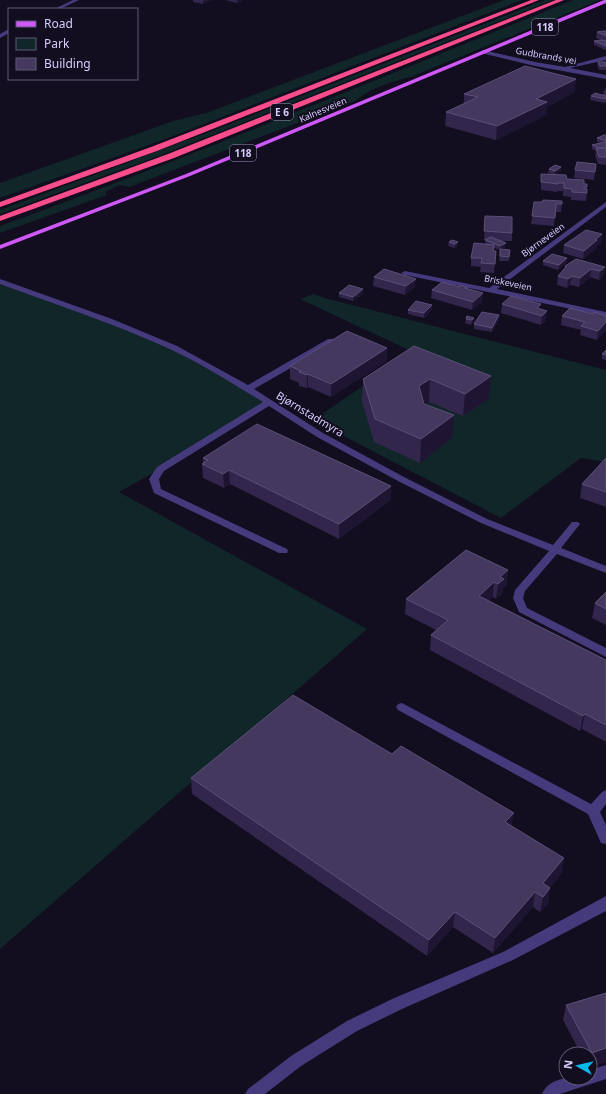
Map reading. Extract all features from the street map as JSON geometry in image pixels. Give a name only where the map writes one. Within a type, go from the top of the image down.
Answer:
[{"type":"highway","name":"E 6","points":[[0,205],[161,147],[536,0]]},
{"type":"highway","name":"E 6","points":[[0,219],[172,156],[561,0]]},
{"type":"main road","name":"Kalnesveien","points":[[0,247],[195,172],[606,1]]},
{"type":"street","points":[[58,8],[77,0]]},
{"type":"street","name":"Gudbrands vei","points":[[483,52],[536,64],[606,77]]},
{"type":"street","points":[[563,68],[606,58]]},
{"type":"street","name":"Bjørneveien","points":[[490,290],[606,204]]},
{"type":"street","name":"Briskeveien","points":[[405,273],[606,314]]},
{"type":"street","name":"Bjørnstadmyra","points":[[0,281],[102,318],[174,348],[248,389],[320,435],[401,479],[484,521],[606,570]]},
{"type":"street","points":[[248,389],[331,341]]},
{"type":"street","points":[[268,403],[160,469],[154,479],[157,491],[283,551]]},
{"type":"street","points":[[575,524],[520,590],[518,598],[523,610],[606,653]]},
{"type":"street","points":[[402,707],[593,811],[606,839]]},
{"type":"street","points":[[593,811],[606,795]]},
{"type":"street","points":[[253,1094],[296,1061],[352,1026],[397,1004],[508,956],[601,907],[606,902]]},
{"type":"street","points":[[550,1094],[556,1088],[563,1086]]},
{"type":"green space","points":[[504,0],[522,0],[163,140],[0,198],[0,183],[173,121],[206,113]]},
{"type":"green space","points":[[545,0],[553,0],[156,157],[0,214],[0,210],[220,128]]},
{"type":"green space","points":[[573,0],[600,0],[413,76],[382,86],[355,101],[129,187],[120,185],[105,192],[107,195],[0,233],[0,226],[216,144]]},
{"type":"green space","points":[[0,281],[174,348],[268,403],[160,469],[119,492],[367,629],[0,949]]},
{"type":"green space","points":[[314,294],[606,370],[606,462],[581,458],[501,518],[313,420],[413,352],[300,299]]},
{"type":"building","points":[[603,31],[606,31],[606,36],[597,32]]},
{"type":"building","points":[[594,41],[606,41],[606,46]]},
{"type":"building","points":[[598,62],[606,62],[606,66],[600,66]]},
{"type":"building","points":[[525,66],[576,79],[536,99],[547,102],[497,126],[446,112],[478,97],[464,94]]},
{"type":"building","points":[[595,93],[606,96],[606,99],[591,96]]},
{"type":"building","points":[[606,135],[606,141],[597,138]]},
{"type":"building","points":[[606,142],[606,148],[599,148],[592,145]]},
{"type":"building","points":[[596,148],[606,148],[606,157],[599,157]]},
{"type":"building","points":[[577,162],[596,164],[595,172],[575,170]]},
{"type":"building","points":[[555,165],[561,167],[555,171],[549,169]]},
{"type":"building","points":[[541,174],[566,175],[567,179],[584,180],[584,184],[587,184],[587,187],[584,187],[584,189],[587,189],[587,193],[572,192],[572,189],[564,188],[564,183],[558,184],[541,182]]},
{"type":"building","points":[[543,200],[562,201],[562,204],[556,204],[555,218],[532,216],[534,202],[542,202]]},
{"type":"building","points":[[485,216],[512,217],[512,233],[484,231]]},
{"type":"building","points":[[586,230],[602,234],[584,251],[564,245]]},
{"type":"building","points":[[491,237],[506,243],[500,246],[485,240]]},
{"type":"building","points":[[452,240],[458,242],[455,244],[449,242]]},
{"type":"building","points":[[474,243],[494,245],[493,251],[496,251],[495,264],[481,263],[482,258],[471,258]]},
{"type":"building","points":[[500,249],[510,250],[509,257],[500,256]]},
{"type":"building","points":[[552,254],[567,258],[559,265],[543,261]]},
{"type":"building","points":[[576,259],[605,267],[600,271],[591,269],[580,278],[572,276],[568,279],[558,276],[566,267],[565,266]]},
{"type":"building","points":[[384,269],[416,279],[406,286],[374,277]]},
{"type":"building","points":[[442,282],[459,287],[461,285],[467,287],[465,288],[483,293],[473,302],[432,290]]},
{"type":"building","points":[[349,285],[363,289],[353,297],[339,293]]},
{"type":"building","points":[[511,296],[541,304],[537,308],[547,311],[542,316],[502,304]]},
{"type":"building","points":[[416,301],[432,305],[424,313],[408,310]]},
{"type":"building","points":[[570,308],[593,314],[594,312],[606,316],[606,322],[598,331],[581,326],[585,322],[562,316]]},
{"type":"building","points":[[482,312],[499,315],[492,328],[474,324]]},
{"type":"building","points":[[467,316],[474,318],[472,320],[466,319]]},
{"type":"building","points":[[347,331],[387,348],[331,384],[308,374],[299,372],[301,371],[290,366]]},
{"type":"building","points":[[414,346],[491,376],[465,394],[430,379],[419,386],[424,404],[454,415],[421,439],[375,419],[363,379]]},
{"type":"building","points":[[257,424],[391,486],[339,524],[229,470],[223,474],[202,464],[208,460],[203,458]]},
{"type":"building","points":[[606,458],[606,492],[582,484]]},
{"type":"building","points":[[466,550],[508,570],[500,577],[504,579],[498,584],[494,582],[479,596],[606,660],[606,725],[585,714],[583,716],[431,635],[448,620],[406,599]]},
{"type":"building","points":[[606,592],[606,609],[595,603]]},
{"type":"building","points":[[293,695],[392,754],[401,746],[514,813],[505,822],[564,858],[543,883],[550,888],[543,897],[535,892],[495,938],[455,912],[429,940],[191,778]]},
{"type":"building","points":[[606,993],[606,1048],[598,1051],[598,1046],[588,1046],[566,1005]]}]
